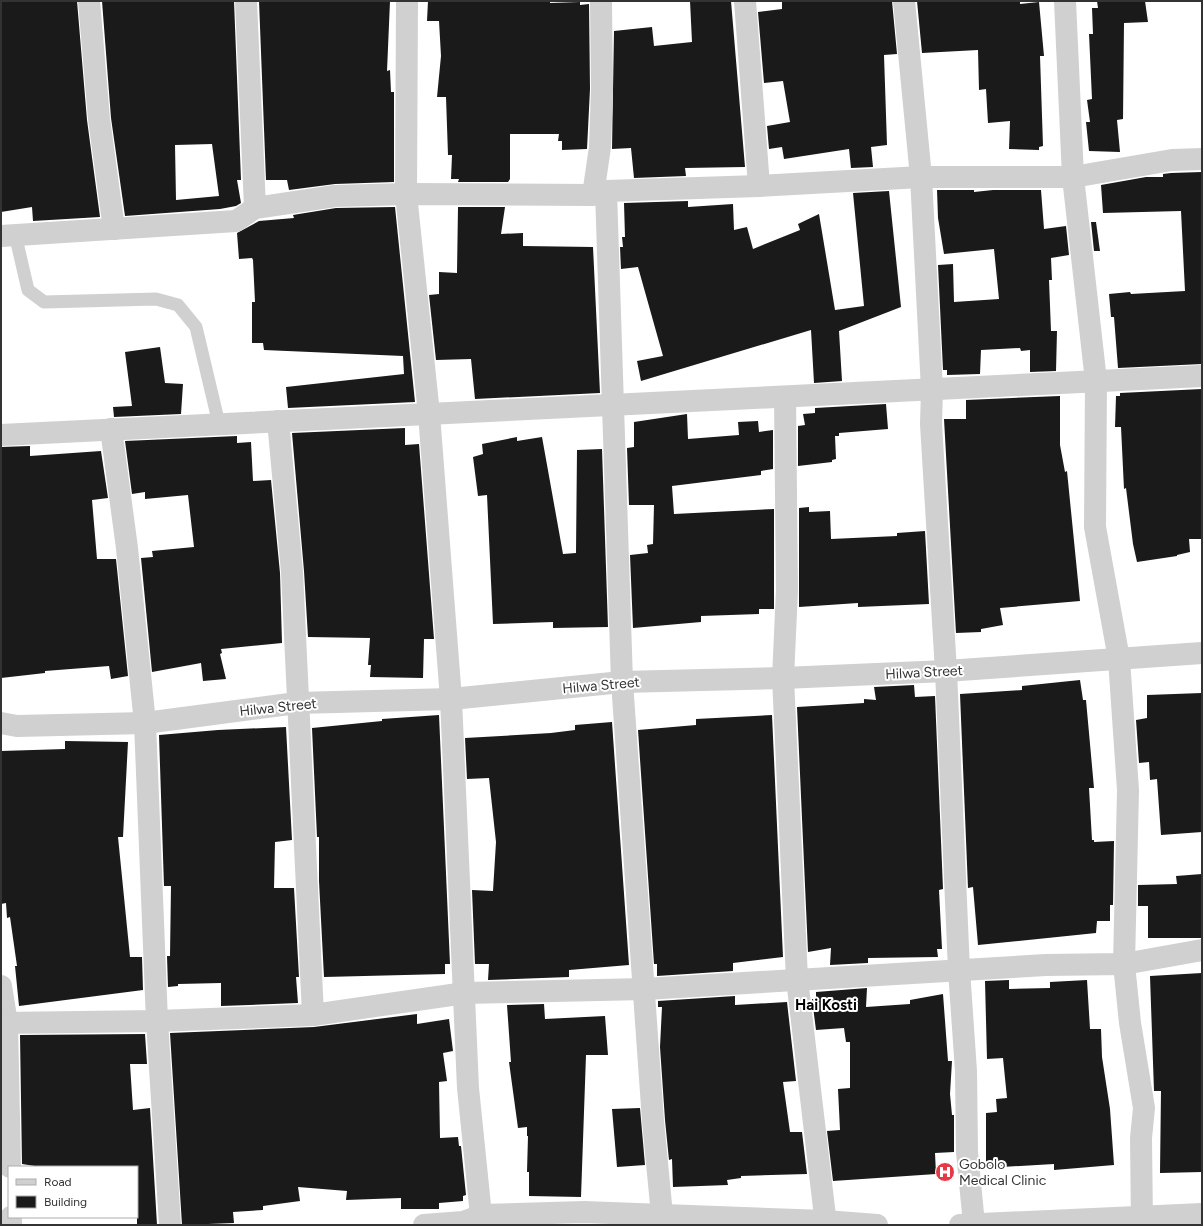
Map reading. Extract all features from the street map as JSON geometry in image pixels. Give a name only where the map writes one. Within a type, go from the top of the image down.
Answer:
[{"type":"street","points":[[89,1],[99,119],[114,229]]},
{"type":"street","points":[[246,1],[255,208]]},
{"type":"street","points":[[407,1],[406,194],[429,414],[452,699],[468,1088],[482,1220]]},
{"type":"street","points":[[601,1],[602,89],[600,193],[613,405],[622,682],[645,989],[653,1121],[662,1215]]},
{"type":"street","points":[[745,1],[759,186]]},
{"type":"street","points":[[904,1],[921,177],[932,390],[931,424],[946,671],[959,970],[966,1071],[967,1225],[1142,1221],[1202,1214]]},
{"type":"street","points":[[1066,1],[1073,177],[1096,382],[1095,527],[1119,660],[1128,790],[1124,964],[1130,1023],[1144,1108],[1141,1138],[1142,1221]]},
{"type":"street","points":[[8,235],[236,221],[255,208],[335,196],[600,193],[921,177],[1073,177],[1172,160],[1202,159]]},
{"type":"street","points":[[1,435],[1202,376]]},
{"type":"street","points":[[785,397],[787,590],[783,678],[797,979],[825,1223]]},
{"type":"street","points":[[278,421],[292,572],[313,1015]]},
{"type":"street","points":[[111,430],[127,548],[145,723],[157,1021],[170,1225]]},
{"type":"street","name":"Hilwa Street","points":[[1,723],[17,726],[145,723],[298,703],[452,699],[622,682],[783,678],[946,671],[1202,653]]},
{"type":"street","points":[[4,1023],[157,1021],[313,1015],[465,993],[645,989],[1046,965],[1124,964],[1202,950]]},
{"type":"street","points":[[1,986],[10,1166]]},
{"type":"street","points":[[424,1225],[584,1212],[877,1225]]},
{"type":"lane","points":[[8,235],[28,290],[44,302],[156,299],[178,305],[196,327],[219,424]]},
{"type":"building","points":[[1,1],[77,1],[87,120],[100,217],[33,221],[32,207],[1,212]]},
{"type":"building","points":[[102,1],[234,1],[241,180],[237,180],[241,203],[236,206],[220,209],[125,216],[111,118]],"holes":[[[212,144],[219,196],[176,200],[175,145]]]},
{"type":"building","points":[[259,1],[390,1],[387,71],[390,70],[391,92],[394,92],[394,182],[335,184],[289,190],[287,180],[266,180]]},
{"type":"building","points":[[428,1],[550,1],[550,3],[580,2],[580,5],[589,4],[590,89],[587,149],[562,150],[562,141],[558,141],[559,134],[510,134],[510,179],[508,182],[458,182],[459,179],[451,179],[452,155],[448,155],[446,97],[437,97],[441,56],[439,21],[427,21]]},
{"type":"building","points":[[690,1],[731,1],[745,167],[685,168],[686,176],[634,178],[631,148],[612,149],[614,31],[652,27],[654,46],[692,42]]},
{"type":"building","points":[[782,1],[892,1],[897,54],[884,55],[887,145],[871,147],[873,167],[851,168],[849,149],[784,159],[782,147],[769,149],[767,126],[790,122],[783,81],[764,83],[758,12],[782,9]]},
{"type":"building","points":[[917,1],[1020,1],[1020,4],[1039,2],[1044,56],[1040,56],[1043,146],[1039,147],[1039,150],[1009,149],[1010,121],[988,123],[986,89],[979,90],[978,50],[922,53]]},
{"type":"building","points":[[1097,1],[1145,1],[1148,22],[1124,23],[1123,119],[1117,120],[1120,152],[1089,151],[1086,122],[1090,122],[1087,100],[1092,99],[1089,34],[1093,34],[1092,8],[1098,8]]},
{"type":"building","points":[[1202,172],[1202,364],[1118,368],[1114,317],[1111,317],[1109,294],[1185,291],[1181,211],[1103,213],[1101,185],[1146,177],[1163,177],[1163,174]]},
{"type":"building","points":[[937,190],[974,190],[974,192],[993,190],[1041,190],[1044,229],[1066,226],[1069,255],[1051,258],[1052,280],[1049,280],[1051,331],[1057,331],[1056,371],[1030,372],[1030,350],[1021,351],[1020,348],[981,350],[980,374],[947,375],[947,370],[943,370],[938,265],[953,264],[954,302],[999,299],[994,249],[944,254],[938,218]]},
{"type":"building","points":[[889,191],[901,307],[839,331],[842,381],[814,383],[811,330],[641,381],[637,361],[663,356],[638,267],[621,269],[620,247],[623,247],[622,237],[625,237],[624,203],[688,201],[688,207],[733,204],[734,230],[747,227],[753,249],[800,230],[798,224],[819,214],[835,310],[864,306],[853,193]]},
{"type":"building","points":[[395,207],[415,402],[288,408],[286,387],[404,374],[403,356],[264,350],[263,343],[252,343],[252,302],[255,302],[253,260],[252,258],[239,259],[237,233],[259,221],[294,218],[293,215],[336,208]]},
{"type":"building","points":[[458,207],[505,207],[501,234],[523,233],[523,246],[593,247],[600,393],[475,399],[471,359],[436,360],[429,295],[439,294],[439,272],[457,273]]},
{"type":"building","points":[[1091,222],[1096,222],[1100,251],[1094,251]]},
{"type":"building","points":[[160,347],[165,383],[183,384],[181,414],[114,417],[113,407],[132,406],[125,352]]},
{"type":"building","points":[[1202,389],[1202,539],[1189,539],[1190,552],[1177,556],[1137,562],[1133,544],[1126,488],[1124,489],[1121,427],[1115,427],[1116,396],[1120,396],[1120,393]]},
{"type":"building","points":[[1060,396],[1060,445],[1065,472],[1067,471],[1080,601],[1000,608],[1003,625],[981,629],[981,632],[956,633],[944,419],[966,419],[966,400]]},
{"type":"building","points":[[886,404],[888,429],[839,433],[839,436],[835,436],[836,459],[832,460],[832,462],[798,466],[798,426],[805,425],[803,414],[815,413],[815,408]]},
{"type":"building","points":[[687,414],[688,439],[739,435],[738,422],[758,421],[759,432],[773,430],[773,469],[761,471],[761,475],[672,486],[674,514],[774,509],[774,609],[759,609],[759,614],[701,616],[701,622],[633,628],[630,555],[648,553],[647,545],[653,544],[654,505],[629,505],[627,448],[634,447],[634,422]]},
{"type":"building","points":[[405,428],[405,445],[419,444],[434,639],[424,639],[423,678],[370,677],[371,665],[368,665],[370,638],[308,637],[292,433]]},
{"type":"building","points":[[237,436],[237,443],[251,442],[253,481],[271,480],[280,573],[282,643],[221,649],[222,653],[220,654],[226,679],[203,681],[201,663],[152,672],[141,558],[153,557],[152,551],[194,547],[188,495],[145,499],[145,492],[132,494],[125,441]]},
{"type":"building","points":[[517,437],[517,441],[542,437],[563,554],[576,553],[577,450],[602,449],[608,627],[553,628],[553,622],[493,624],[487,495],[478,496],[473,457],[483,454],[482,444]]},
{"type":"building","points":[[30,446],[30,456],[101,451],[108,498],[92,500],[97,559],[116,559],[128,676],[111,679],[109,666],[45,671],[45,673],[1,678],[1,447]]},
{"type":"building","points":[[809,507],[809,512],[830,511],[831,539],[897,536],[897,533],[925,531],[929,604],[858,607],[858,603],[799,607],[799,508]]},
{"type":"building","points":[[1080,680],[1083,700],[1086,700],[1094,788],[1089,788],[1092,840],[1094,840],[1094,842],[1114,841],[1113,905],[1110,905],[1110,921],[1097,921],[1096,933],[978,945],[973,887],[968,888],[960,694],[1022,690],[1022,686]]},
{"type":"building","points":[[914,685],[915,697],[935,696],[943,889],[939,890],[942,949],[937,949],[938,957],[868,958],[868,963],[830,965],[831,948],[808,952],[797,707],[864,703],[864,699],[876,700],[874,687]]},
{"type":"building","points":[[1202,693],[1202,832],[1161,835],[1157,779],[1150,780],[1149,762],[1139,763],[1136,720],[1147,718],[1147,695]]},
{"type":"building","points":[[439,715],[450,964],[445,964],[445,974],[324,977],[319,881],[319,837],[317,837],[312,728],[382,721],[382,719]]},
{"type":"building","points":[[772,715],[783,957],[733,963],[733,971],[657,976],[657,964],[654,964],[638,730],[696,725],[696,719]]},
{"type":"building","points":[[612,722],[629,965],[569,970],[569,977],[488,980],[489,964],[475,964],[472,890],[493,891],[496,842],[489,778],[467,779],[465,738],[551,733],[575,730],[575,725]]},
{"type":"building","points":[[286,727],[292,840],[275,842],[274,888],[294,888],[299,977],[296,977],[298,1003],[221,1006],[221,983],[178,984],[178,986],[168,987],[167,956],[170,956],[171,886],[164,886],[159,735],[218,730]]},
{"type":"building","points":[[65,741],[128,742],[123,837],[118,837],[130,957],[142,957],[143,990],[19,1006],[15,966],[17,966],[10,917],[7,918],[6,903],[1,904],[1,751],[65,749]]},
{"type":"building","points":[[1202,874],[1202,938],[1148,938],[1148,906],[1138,906],[1138,885],[1177,884],[1176,876]]},
{"type":"building","points":[[1202,973],[1202,1172],[1160,1173],[1161,1091],[1154,1091],[1150,976]]},
{"type":"building","points":[[1009,980],[1009,989],[1050,988],[1050,982],[1087,980],[1090,1029],[1101,1029],[1102,1057],[1110,1109],[1114,1165],[1054,1170],[1054,1164],[986,1168],[986,1113],[997,1112],[996,1099],[1007,1098],[1003,1058],[987,1059],[985,981]]},
{"type":"building","points":[[867,988],[866,1007],[910,1004],[910,1000],[943,994],[948,1061],[952,1061],[950,1094],[952,1115],[954,1115],[954,1152],[935,1153],[936,1174],[833,1181],[827,1131],[840,1130],[838,1089],[850,1088],[850,1042],[846,1042],[844,1028],[816,1030],[812,999],[816,999],[816,992]]},
{"type":"building","points":[[735,996],[735,1005],[787,1002],[796,1081],[783,1082],[790,1132],[802,1132],[807,1174],[741,1176],[741,1178],[727,1180],[728,1185],[673,1187],[672,1159],[669,1160],[665,1120],[660,1047],[662,1007],[658,1007],[658,1001]]},
{"type":"building","points":[[544,1004],[545,1019],[605,1016],[608,1055],[586,1055],[581,1197],[529,1196],[529,1172],[527,1172],[527,1127],[518,1128],[509,1062],[511,1062],[507,1005]]},
{"type":"building","points":[[417,1014],[417,1024],[449,1019],[453,1051],[443,1053],[447,1081],[439,1082],[440,1138],[458,1137],[459,1146],[461,1146],[466,1195],[463,1196],[463,1201],[439,1203],[439,1209],[401,1209],[401,1198],[346,1200],[347,1191],[298,1187],[300,1201],[263,1206],[263,1210],[233,1212],[234,1223],[182,1225],[170,1033],[314,1027]]},
{"type":"building","points":[[145,1034],[147,1064],[130,1064],[133,1110],[150,1108],[157,1225],[137,1225],[138,1166],[35,1166],[22,1164],[20,1035]]},
{"type":"building","points":[[640,1108],[645,1165],[617,1167],[612,1109]]},
{"type":"place","name":"Gobolo Medical Clinic","points":[[945,1172]]},
{"type":"district","name":"Hai Kosti","points":[[826,1005]]}]
